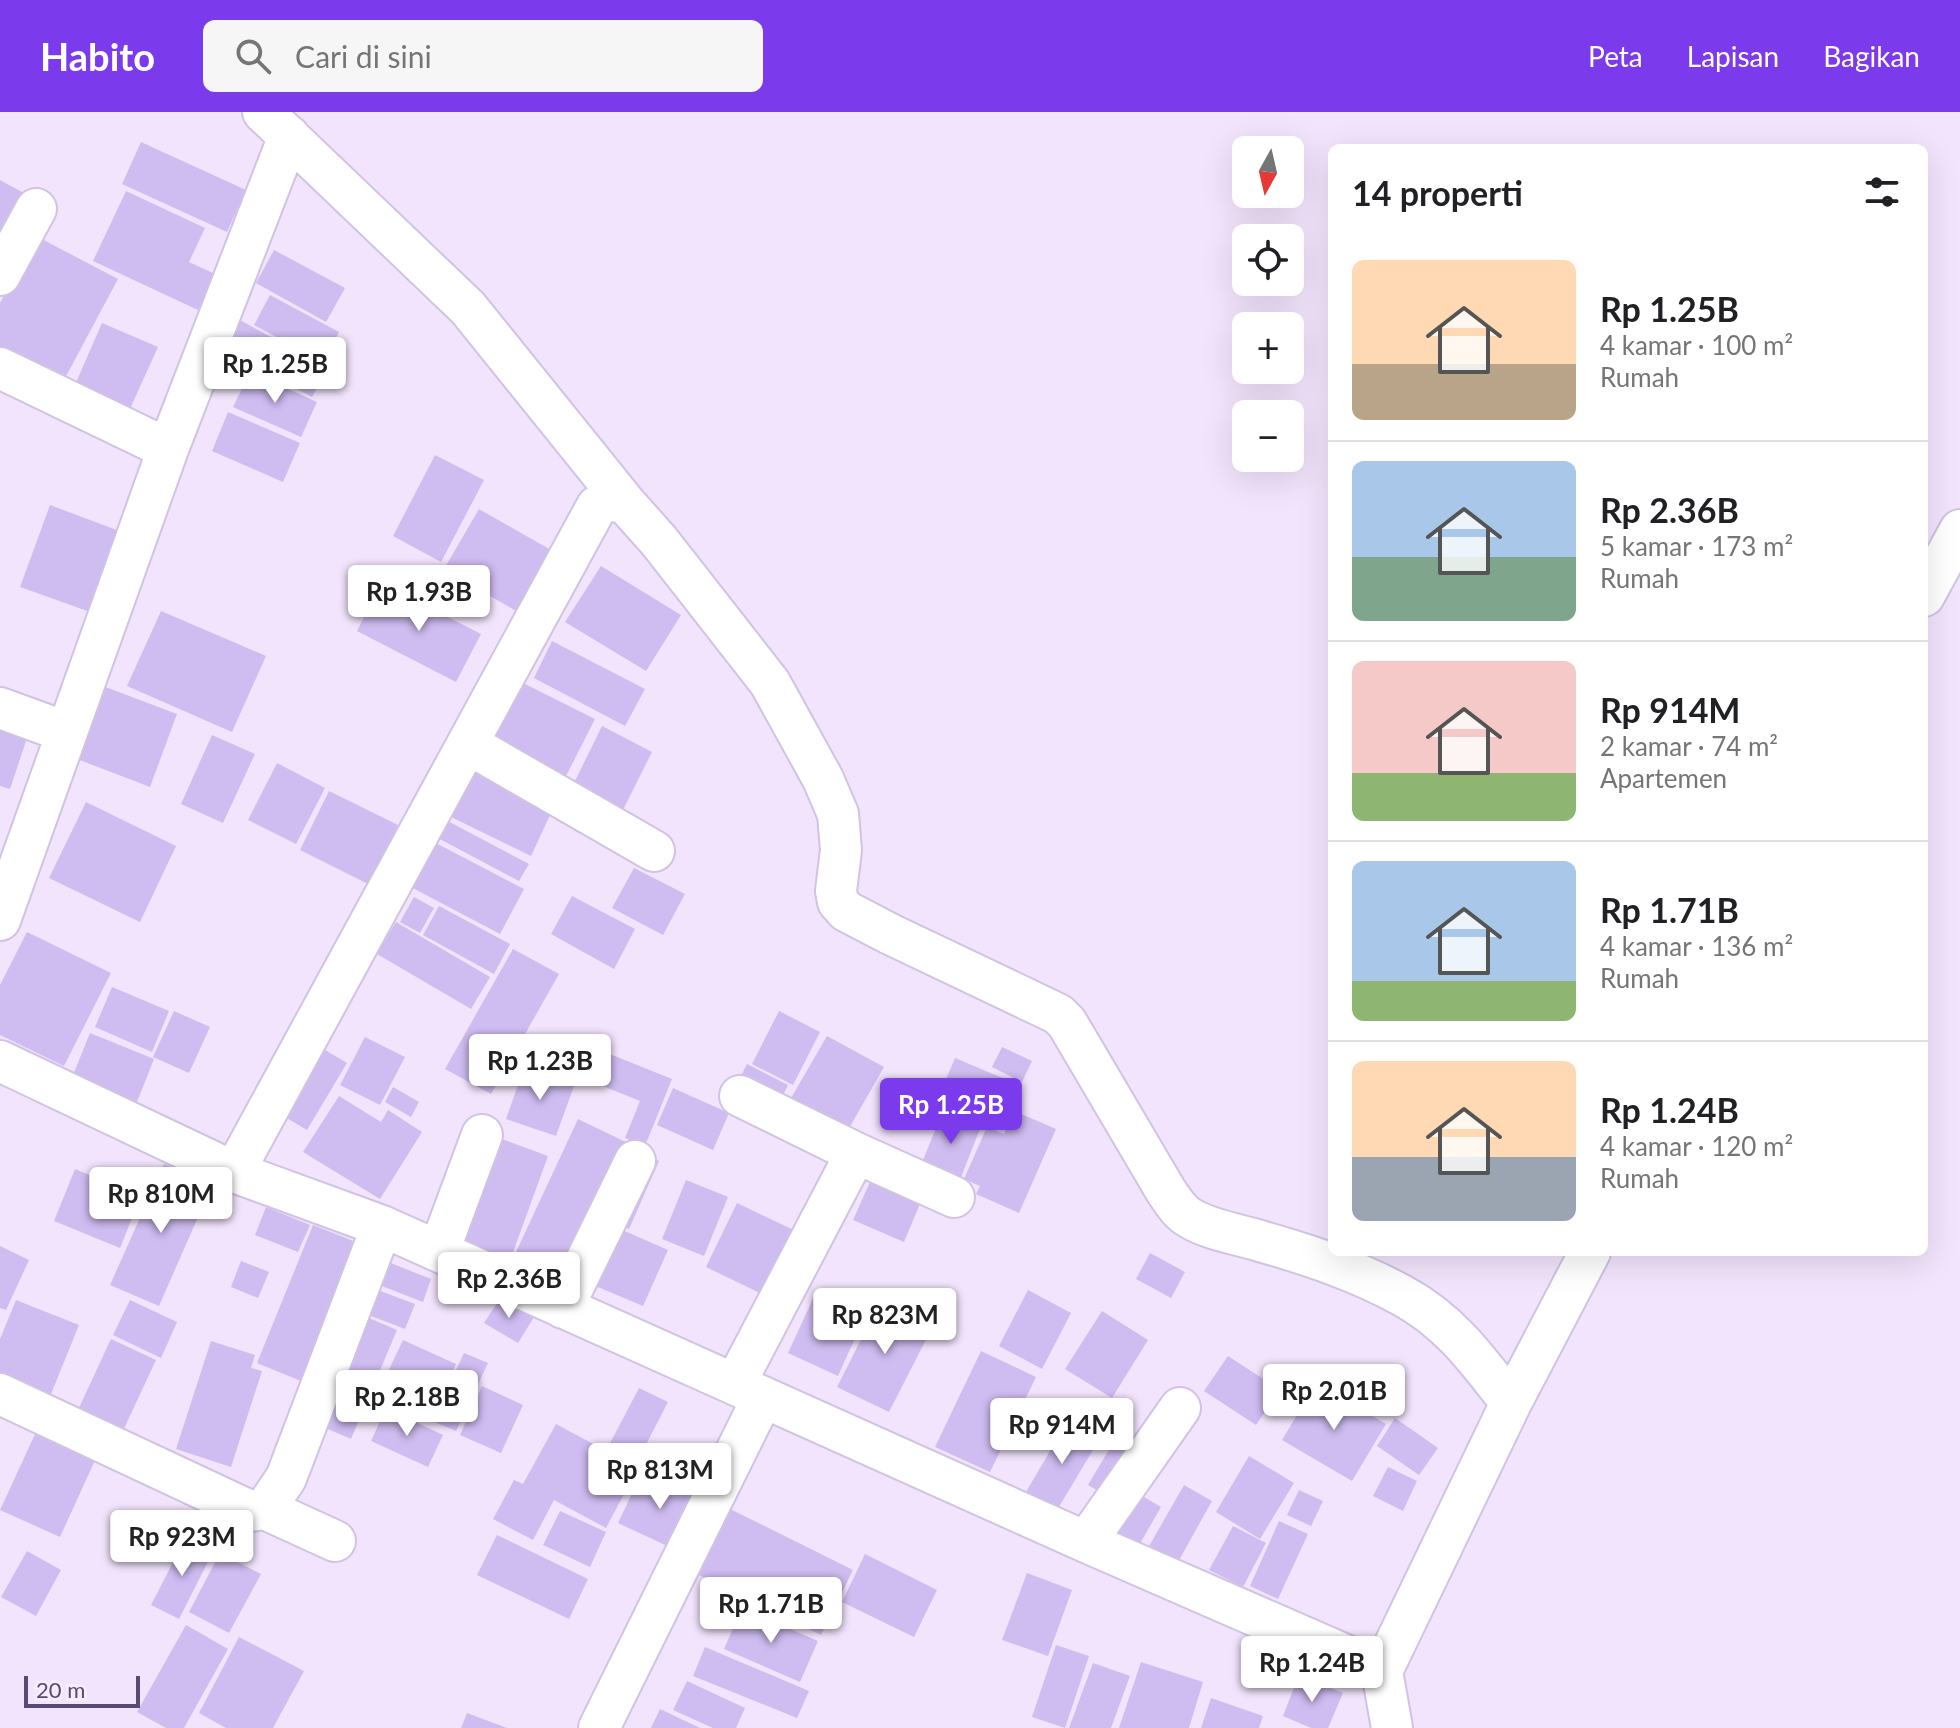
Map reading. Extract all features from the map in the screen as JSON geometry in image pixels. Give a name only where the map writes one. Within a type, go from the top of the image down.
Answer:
[{"type":"street","points":[[0,920],[168,449],[276,124],[468,308],[659,541],[770,683],[823,779],[838,814],[841,850],[836,891],[838,902],[846,911],[1058,1014],[1075,1035],[1180,1212],[1199,1223],[1347,1269],[1405,1297],[1449,1328],[1511,1403]]},
{"type":"street","points":[[0,275],[36,209]]},
{"type":"street","points":[[0,368],[168,449]]},
{"type":"street","points":[[234,1172],[597,506],[616,501],[626,504]]},
{"type":"street","points":[[1928,589],[1960,530]]},
{"type":"street","points":[[0,708],[66,732]]},
{"type":"street","points":[[468,744],[654,851]]},
{"type":"street","points":[[0,1061],[234,1172],[382,1226],[1086,1542],[1382,1671]]},
{"type":"street","points":[[740,1096],[954,1197]]},
{"type":"street","points":[[439,1251],[482,1135]]},
{"type":"street","points":[[599,1728],[856,1153]]},
{"type":"street","points":[[563,1308],[635,1161]]},
{"type":"street","points":[[265,1509],[286,1478],[382,1226]]},
{"type":"street","points":[[1392,1728],[1382,1671],[1511,1403],[1588,1256]]},
{"type":"street","points":[[0,1394],[250,1511],[265,1509],[335,1541]]},
{"type":"street","points":[[1086,1542],[1180,1408]]},
{"type":"building","points":[[141,142],[246,190],[227,232],[122,184]]},
{"type":"building","points":[[0,180],[33,198],[0,237]]},
{"type":"building","points":[[126,191],[205,228],[189,262],[215,274],[198,310],[93,261]]},
{"type":"building","points":[[36,236],[118,279],[64,380],[0,346],[0,303]]},
{"type":"building","points":[[274,250],[345,288],[326,322],[256,283]]},
{"type":"building","points":[[270,295],[339,332],[323,362],[254,325]]},
{"type":"building","points":[[236,318],[328,368],[312,397],[220,348]]},
{"type":"building","points":[[102,323],[158,347],[129,411],[74,387]]},
{"type":"building","points":[[250,372],[317,402],[301,437],[233,407]]},
{"type":"building","points":[[228,412],[300,443],[283,482],[212,451]]},
{"type":"building","points":[[435,455],[484,480],[441,562],[393,536]]},
{"type":"building","points":[[50,505],[122,532],[93,613],[20,587]]},
{"type":"building","points":[[479,509],[551,550],[516,611],[444,569]]},
{"type":"building","points":[[601,566],[681,615],[646,671],[565,622]]},
{"type":"building","points":[[381,583],[481,634],[456,682],[357,631]]},
{"type":"building","points":[[161,611],[266,656],[232,732],[127,686]]},
{"type":"building","points":[[552,641],[645,689],[625,726],[534,678]]},
{"type":"building","points":[[513,678],[595,719],[562,784],[481,743]]},
{"type":"building","points":[[100,685],[177,714],[150,787],[72,757]]},
{"type":"building","points":[[0,726],[31,726],[10,789],[0,786]]},
{"type":"building","points":[[602,726],[652,752],[622,812],[572,787]]},
{"type":"building","points":[[212,735],[255,754],[223,823],[181,804]]},
{"type":"building","points":[[478,760],[558,798],[531,856],[451,817]]},
{"type":"building","points":[[277,763],[325,788],[296,844],[248,820]]},
{"type":"building","points":[[329,791],[398,825],[368,884],[300,850]]},
{"type":"building","points":[[86,802],[176,846],[140,922],[49,878]]},
{"type":"building","points":[[444,819],[529,864],[519,881],[434,836]]},
{"type":"building","points":[[432,841],[524,889],[500,934],[407,885]]},
{"type":"building","points":[[634,868],[685,894],[663,935],[612,908]]},
{"type":"building","points":[[572,896],[635,929],[614,969],[551,934]]},
{"type":"building","points":[[414,897],[434,908],[420,933],[400,922]]},
{"type":"building","points":[[439,906],[510,944],[494,974],[423,935]]},
{"type":"building","points":[[396,922],[490,977],[471,1009],[377,954]]},
{"type":"building","points":[[27,932],[111,973],[64,1066],[0,1035],[0,985]]},
{"type":"building","points":[[513,949],[559,974],[491,1094],[445,1069]]},
{"type":"building","points":[[112,987],[169,1011],[152,1052],[95,1027]]},
{"type":"building","points":[[174,1011],[210,1027],[189,1073],[153,1057]]},
{"type":"building","points":[[779,1011],[820,1032],[793,1085],[752,1064]]},
{"type":"building","points":[[90,1033],[154,1059],[137,1102],[73,1075]]},
{"type":"building","points":[[565,1036],[672,1079],[645,1146],[625,1138],[640,1101],[553,1066]]},
{"type":"building","points":[[827,1036],[884,1067],[844,1137],[787,1105]]},
{"type":"building","points":[[365,1037],[405,1057],[380,1105],[340,1085]]},
{"type":"building","points":[[320,1047],[347,1063],[307,1130],[280,1114]]},
{"type":"building","points":[[1002,1047],[1032,1061],[1022,1082],[992,1067]]},
{"type":"building","points":[[955,1058],[1012,1082],[995,1122],[938,1098]]},
{"type":"building","points":[[747,1064],[788,1085],[778,1105],[737,1084]]},
{"type":"building","points":[[524,1068],[574,1086],[556,1136],[506,1119]]},
{"type":"building","points":[[393,1087],[419,1102],[411,1117],[385,1102]]},
{"type":"building","points":[[673,1088],[729,1113],[713,1150],[657,1125]]},
{"type":"building","points":[[339,1096],[381,1122],[388,1110],[422,1132],[380,1199],[303,1152]]},
{"type":"building","points":[[945,1106],[983,1121],[958,1185],[919,1170]]},
{"type":"building","points":[[1014,1111],[1056,1129],[1019,1213],[976,1194],[980,1186],[964,1179],[987,1127],[1004,1134]]},
{"type":"building","points":[[578,1119],[634,1146],[573,1278],[516,1252]]},
{"type":"building","points":[[488,1134],[548,1156],[508,1266],[449,1245]]},
{"type":"building","points":[[642,1153],[659,1161],[629,1229],[612,1221]]},
{"type":"building","points":[[164,1164],[212,1185],[159,1306],[110,1285]]},
{"type":"building","points":[[75,1169],[141,1196],[120,1248],[54,1221]]},
{"type":"building","points":[[874,1173],[924,1194],[904,1242],[853,1220]]},
{"type":"building","points":[[686,1180],[728,1197],[704,1256],[662,1239]]},
{"type":"building","points":[[737,1203],[802,1234],[770,1298],[706,1267]]},
{"type":"building","points":[[266,1207],[310,1225],[298,1252],[255,1235]]},
{"type":"building","points":[[313,1225],[371,1248],[313,1386],[257,1363]]},
{"type":"building","points":[[611,1225],[668,1250],[643,1306],[586,1282]]},
{"type":"building","points":[[0,1246],[29,1260],[6,1310],[0,1308]]},
{"type":"building","points":[[1150,1253],[1185,1272],[1171,1298],[1136,1279]]},
{"type":"building","points":[[378,1258],[431,1279],[423,1302],[369,1281]]},
{"type":"building","points":[[241,1261],[269,1272],[258,1298],[231,1287]]},
{"type":"building","points":[[367,1286],[415,1304],[405,1329],[358,1311]]},
{"type":"building","points":[[817,1290],[867,1312],[838,1376],[788,1353]]},
{"type":"building","points":[[1028,1290],[1071,1313],[1042,1369],[999,1346]]},
{"type":"building","points":[[501,1297],[534,1317],[518,1343],[484,1323]]},
{"type":"building","points":[[16,1300],[79,1325],[51,1394],[0,1373],[0,1339]]},
{"type":"building","points":[[130,1300],[177,1322],[161,1358],[113,1335]]},
{"type":"building","points":[[881,1300],[933,1326],[889,1412],[837,1387]]},
{"type":"building","points":[[1102,1311],[1148,1340],[1112,1398],[1065,1369]]},
{"type":"building","points":[[355,1312],[397,1330],[351,1439],[309,1421]]},
{"type":"building","points":[[111,1339],[156,1360],[122,1433],[77,1412]]},
{"type":"building","points":[[403,1340],[456,1364],[432,1417],[378,1393]]},
{"type":"building","points":[[211,1341],[255,1355],[251,1368],[262,1371],[231,1467],[176,1449]]},
{"type":"building","points":[[981,1351],[1036,1377],[990,1472],[935,1447]]},
{"type":"building","points":[[464,1353],[488,1363],[456,1431],[432,1421]]},
{"type":"building","points":[[1228,1356],[1280,1390],[1256,1425],[1204,1391]]},
{"type":"building","points":[[1316,1383],[1386,1424],[1352,1481],[1282,1440]]},
{"type":"building","points":[[482,1386],[523,1405],[501,1453],[460,1435]]},
{"type":"building","points":[[639,1388],[668,1402],[637,1462],[608,1447]]},
{"type":"building","points":[[386,1408],[443,1435],[428,1467],[371,1441]]},
{"type":"building","points":[[1395,1418],[1438,1448],[1419,1475],[1377,1446]]},
{"type":"building","points":[[1067,1422],[1099,1440],[1057,1510],[1026,1492]]},
{"type":"building","points":[[556,1424],[638,1468],[606,1528],[554,1500],[533,1540],[493,1519],[514,1480],[523,1484]]},
{"type":"building","points":[[37,1430],[97,1456],[60,1537],[0,1510]]},
{"type":"building","points":[[1120,1431],[1143,1443],[1111,1498],[1088,1485]]},
{"type":"building","points":[[1249,1456],[1294,1483],[1260,1539],[1216,1512]]},
{"type":"building","points":[[1388,1467],[1417,1481],[1403,1511],[1373,1496]]},
{"type":"building","points":[[643,1470],[702,1498],[678,1551],[618,1523]]},
{"type":"building","points":[[1184,1485],[1212,1501],[1173,1571],[1144,1555]]},
{"type":"building","points":[[1299,1490],[1323,1501],[1311,1526],[1287,1515]]},
{"type":"building","points":[[1137,1493],[1161,1507],[1134,1554],[1110,1539]]},
{"type":"building","points":[[730,1509],[853,1570],[821,1635],[697,1574]]},
{"type":"building","points":[[560,1511],[606,1532],[590,1567],[543,1545]]},
{"type":"building","points":[[1279,1521],[1308,1534],[1278,1599],[1250,1586]]},
{"type":"building","points":[[1233,1526],[1266,1543],[1243,1587],[1209,1570]]},
{"type":"building","points":[[497,1535],[588,1579],[569,1619],[477,1575]]},
{"type":"building","points":[[186,1537],[214,1550],[179,1619],[151,1605]]},
{"type":"building","points":[[27,1551],[61,1570],[36,1616],[1,1597]]},
{"type":"building","points":[[220,1553],[261,1574],[229,1633],[189,1612]]},
{"type":"building","points":[[865,1554],[937,1590],[914,1637],[842,1602]]},
{"type":"building","points":[[1027,1573],[1072,1590],[1048,1656],[1002,1640]]},
{"type":"building","points":[[742,1608],[818,1641],[800,1682],[724,1649]]},
{"type":"building","points":[[186,1625],[228,1649],[184,1728],[166,1728],[137,1712]]},
{"type":"building","points":[[239,1637],[304,1671],[273,1728],[226,1728],[199,1713]]},
{"type":"building","points":[[1056,1645],[1089,1656],[1065,1728],[1032,1717]]},
{"type":"building","points":[[705,1647],[809,1691],[797,1718],[693,1676]]},
{"type":"building","points":[[1141,1662],[1203,1682],[1189,1728],[1119,1728]]},
{"type":"building","points":[[1093,1663],[1130,1676],[1111,1728],[1069,1728]]},
{"type":"building","points":[[1299,1675],[1343,1693],[1328,1728],[1311,1728],[1283,1716]]},
{"type":"building","points":[[687,1681],[745,1708],[736,1728],[713,1728],[673,1710]]},
{"type":"building","points":[[1211,1698],[1263,1716],[1259,1728],[1201,1728]]},
{"type":"building","points":[[660,1709],[700,1728],[651,1728]]},
{"type":"building","points":[[467,1713],[507,1728],[461,1728]]}]
